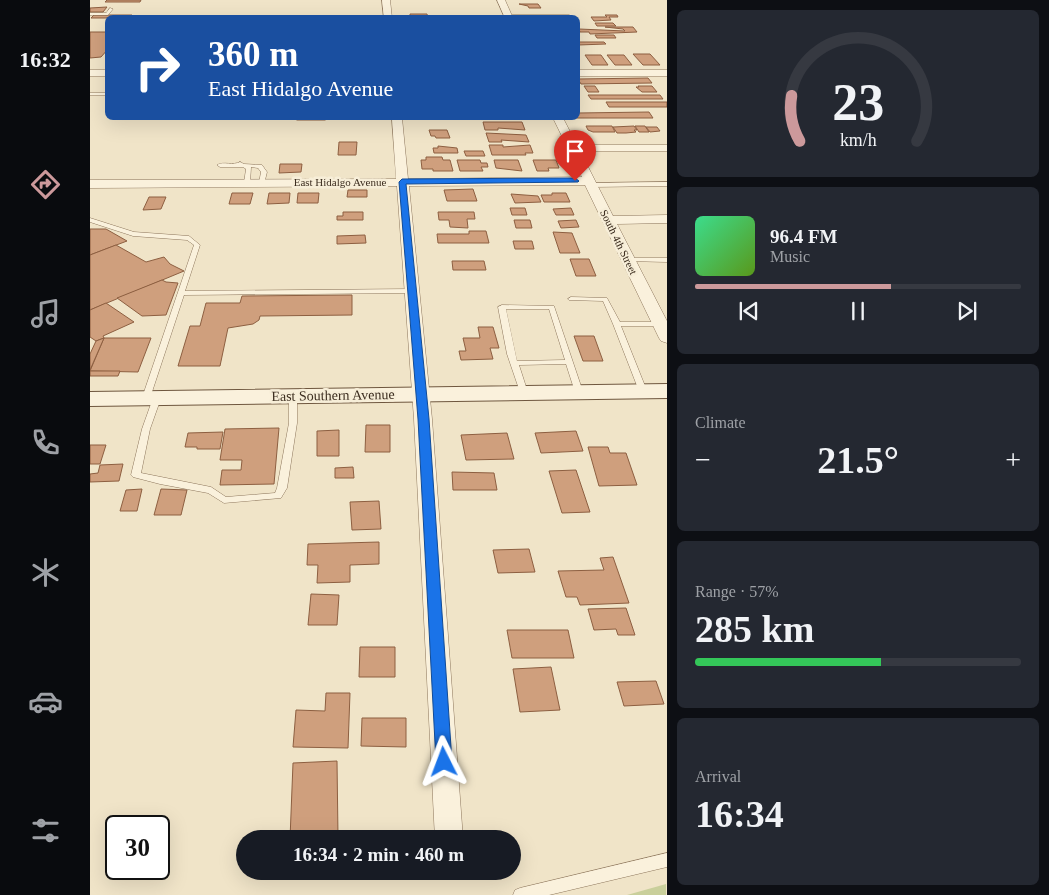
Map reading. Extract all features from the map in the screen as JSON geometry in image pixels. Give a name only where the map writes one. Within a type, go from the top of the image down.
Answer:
[{"type":"main road","name":"East Southern Avenue","points":[[90,399],[655,391]]},
{"type":"street","points":[[386,0],[388,15]]},
{"type":"street","points":[[501,0],[508,15]]},
{"type":"street","points":[[580,73],[666,72]]},
{"type":"street","points":[[90,74],[105,73]]},
{"type":"street","points":[[397,120],[421,394],[448,830]]},
{"type":"street","name":"South 4th Street","points":[[559,120],[666,338]]},
{"type":"street","points":[[574,148],[666,148]]},
{"type":"street","name":"East Hidalgo Avenue","points":[[90,184],[590,183]]},
{"type":"street","points":[[608,220],[666,219]]},
{"type":"lane","points":[[90,14],[107,14],[111,9]]},
{"type":"lane","points":[[90,94],[105,94]]},
{"type":"lane","points":[[220,164],[262,167],[264,172],[262,183]]},
{"type":"lane","points":[[240,164],[249,168],[248,183]]},
{"type":"lane","points":[[590,183],[666,184]]},
{"type":"lane","points":[[90,220],[133,234],[189,238],[197,245],[181,293],[152,398],[136,475],[211,490],[224,500],[278,496],[282,488],[293,423],[293,396]]},
{"type":"lane","points":[[628,260],[666,260]]},
{"type":"lane","points":[[181,293],[412,291]]},
{"type":"lane","points":[[571,299],[605,300],[655,391]]},
{"type":"lane","points":[[524,393],[516,363],[511,354],[502,307],[552,307],[579,392]]},
{"type":"lane","points":[[617,324],[660,324]]},
{"type":"lane","points":[[516,363],[570,362]]},
{"type":"lane","points":[[520,895],[666,860]]},
{"type":"green space","points":[[666,884],[666,895],[627,895]]},
{"type":"building","points":[[107,0],[141,0],[140,2],[105,2]]},
{"type":"building","points":[[519,4],[538,4],[541,8],[529,8]]},
{"type":"building","points":[[107,7],[103,12],[90,12],[90,8]]},
{"type":"building","points":[[427,14],[427,15],[410,15]]},
{"type":"building","points":[[94,15],[105,15],[105,18],[91,18]]},
{"type":"building","points":[[605,15],[617,15],[618,17],[609,17],[611,20],[594,21],[591,17],[607,17]]},
{"type":"building","points":[[595,23],[613,23],[616,26],[597,26]]},
{"type":"building","points":[[605,27],[633,27],[637,32],[590,34],[589,32],[580,32],[580,29],[625,31],[623,29]]},
{"type":"building","points":[[90,32],[105,32],[105,52],[101,57],[90,58]]},
{"type":"building","points":[[595,35],[614,35],[616,38],[597,38]]},
{"type":"building","points":[[580,42],[604,42],[606,44],[580,45]]},
{"type":"building","points":[[633,54],[650,54],[660,65],[643,65]]},
{"type":"building","points":[[585,55],[601,55],[608,65],[592,65]]},
{"type":"building","points":[[607,55],[624,55],[632,65],[615,65]]},
{"type":"building","points":[[648,78],[652,83],[581,84],[580,79]]},
{"type":"building","points":[[584,86],[595,86],[599,92],[588,92]]},
{"type":"building","points":[[652,86],[657,92],[642,92],[636,87]]},
{"type":"building","points":[[588,95],[660,95],[663,99],[591,99]]},
{"type":"building","points":[[606,102],[667,102],[667,107],[609,107]]},
{"type":"building","points":[[649,112],[653,118],[580,118],[580,113]]},
{"type":"building","points":[[483,122],[522,122],[525,130],[498,128],[498,130],[485,130]]},
{"type":"building","points":[[586,126],[612,126],[615,132],[593,132],[588,130]]},
{"type":"building","points":[[634,126],[637,130],[634,130],[636,132],[626,133],[617,133],[613,127]]},
{"type":"building","points":[[635,126],[645,126],[649,132],[639,132]]},
{"type":"building","points":[[646,127],[657,127],[660,131],[650,132]]},
{"type":"building","points":[[429,130],[447,130],[450,138],[436,138],[431,136]]},
{"type":"building","points":[[486,133],[526,135],[529,142],[501,140],[502,142],[489,142]]},
{"type":"building","points":[[339,142],[357,142],[356,155],[338,155]]},
{"type":"building","points":[[489,145],[503,145],[503,147],[530,145],[533,153],[525,153],[526,155],[492,155]]},
{"type":"building","points":[[438,146],[457,148],[458,153],[434,153],[433,148],[438,148]]},
{"type":"building","points":[[464,151],[483,151],[485,156],[466,156]]},
{"type":"building","points":[[426,157],[442,157],[443,160],[450,160],[453,171],[422,169],[421,160],[426,160]]},
{"type":"building","points":[[457,160],[480,160],[481,163],[487,163],[488,167],[481,167],[483,171],[460,171]]},
{"type":"building","points":[[494,160],[518,160],[522,171],[496,168]]},
{"type":"building","points":[[533,160],[556,160],[559,168],[548,168],[549,171],[537,171]]},
{"type":"building","points":[[280,164],[302,164],[301,172],[279,173]]},
{"type":"building","points":[[473,189],[477,201],[447,201],[444,190]]},
{"type":"building","points":[[348,190],[367,190],[367,197],[347,197]]},
{"type":"building","points":[[232,193],[253,193],[250,204],[229,204]]},
{"type":"building","points":[[269,193],[290,193],[289,203],[267,204]]},
{"type":"building","points":[[298,193],[319,193],[318,203],[297,203]]},
{"type":"building","points":[[552,193],[566,193],[570,202],[544,202],[541,195],[552,195]]},
{"type":"building","points":[[511,194],[538,196],[541,202],[515,203]]},
{"type":"building","points":[[149,197],[166,197],[161,209],[143,210]]},
{"type":"building","points":[[510,208],[525,208],[527,215],[512,215]]},
{"type":"building","points":[[571,208],[574,215],[556,215],[553,209]]},
{"type":"building","points":[[343,212],[363,212],[363,220],[337,220],[337,216],[343,216]]},
{"type":"building","points":[[438,212],[474,212],[475,219],[467,219],[468,228],[450,227],[449,220],[439,220]]},
{"type":"building","points":[[514,220],[530,220],[532,228],[516,228]]},
{"type":"building","points":[[576,220],[579,227],[561,228],[558,221]]},
{"type":"building","points":[[90,229],[106,229],[127,241],[90,255]]},
{"type":"building","points":[[469,231],[486,231],[489,243],[438,243],[437,234],[469,234]]},
{"type":"building","points":[[553,232],[572,233],[580,253],[560,253]]},
{"type":"building","points":[[365,235],[366,243],[337,244],[337,236]]},
{"type":"building","points":[[513,241],[532,241],[534,249],[515,249]]},
{"type":"building","points":[[116,245],[146,262],[164,257],[170,264],[184,271],[90,310],[90,255]]},
{"type":"building","points":[[570,259],[589,259],[596,276],[576,276]]},
{"type":"building","points":[[452,261],[484,261],[486,270],[453,270]]},
{"type":"building","points":[[162,280],[178,283],[166,315],[142,316],[117,298]]},
{"type":"building","points":[[352,295],[352,315],[260,316],[259,320],[253,324],[228,328],[220,366],[178,366],[190,326],[200,326],[206,303],[240,303],[242,296]]},
{"type":"building","points":[[106,303],[134,322],[96,341],[90,337],[90,310]]},
{"type":"building","points":[[478,327],[493,327],[499,348],[490,348],[493,359],[461,360],[459,351],[466,351],[463,338],[480,338]]},
{"type":"building","points":[[574,336],[594,336],[603,361],[583,361]]},
{"type":"building","points":[[104,338],[151,338],[138,372],[90,371]]},
{"type":"building","points":[[104,338],[90,370],[90,354],[96,341]]},
{"type":"building","points":[[90,371],[120,371],[118,376],[90,376]]},
{"type":"building","points":[[366,425],[390,425],[390,452],[365,452]]},
{"type":"building","points":[[279,428],[274,484],[220,485],[222,470],[241,470],[242,460],[220,460],[225,429]]},
{"type":"building","points":[[339,430],[339,456],[317,456],[317,431]]},
{"type":"building","points":[[576,431],[583,451],[541,453],[535,433]]},
{"type":"building","points":[[223,432],[220,449],[185,447],[188,433]]},
{"type":"building","points":[[507,433],[514,459],[466,460],[461,435]]},
{"type":"building","points":[[90,445],[106,445],[100,464],[90,464]]},
{"type":"building","points":[[588,447],[608,447],[610,453],[626,453],[637,485],[599,486]]},
{"type":"building","points":[[123,464],[119,481],[90,482],[90,474],[98,473],[100,465]]},
{"type":"building","points":[[353,467],[354,478],[335,478],[335,468]]},
{"type":"building","points":[[576,470],[590,512],[562,513],[549,471]]},
{"type":"building","points":[[452,472],[494,473],[497,490],[453,490]]},
{"type":"building","points":[[142,489],[137,511],[120,511],[126,490]]},
{"type":"building","points":[[161,489],[187,490],[181,515],[154,515]]},
{"type":"building","points":[[379,501],[381,529],[352,530],[350,502]]},
{"type":"building","points":[[379,542],[379,564],[350,565],[350,582],[317,583],[318,565],[307,565],[308,544]]},
{"type":"building","points":[[529,549],[535,572],[498,573],[493,550]]},
{"type":"building","points":[[613,557],[629,603],[580,605],[577,597],[566,597],[558,571],[604,570],[600,558]]},
{"type":"building","points":[[311,594],[339,595],[337,625],[308,625]]},
{"type":"building","points":[[626,608],[635,635],[618,635],[616,629],[594,630],[588,609]]},
{"type":"building","points":[[507,630],[568,630],[574,658],[512,658]]},
{"type":"building","points":[[360,647],[395,647],[395,677],[359,677]]},
{"type":"building","points":[[551,667],[560,710],[520,712],[513,669]]},
{"type":"building","points":[[656,681],[664,704],[624,706],[617,682]]},
{"type":"building","points":[[326,693],[350,693],[348,748],[293,747],[296,710],[325,711]]},
{"type":"building","points":[[362,718],[406,718],[406,747],[361,746]]},
{"type":"building","points":[[337,761],[338,830],[290,830],[293,763]]},
{"type":"route","points":[[444,762],[423,419],[402,182],[575,181]]}]
